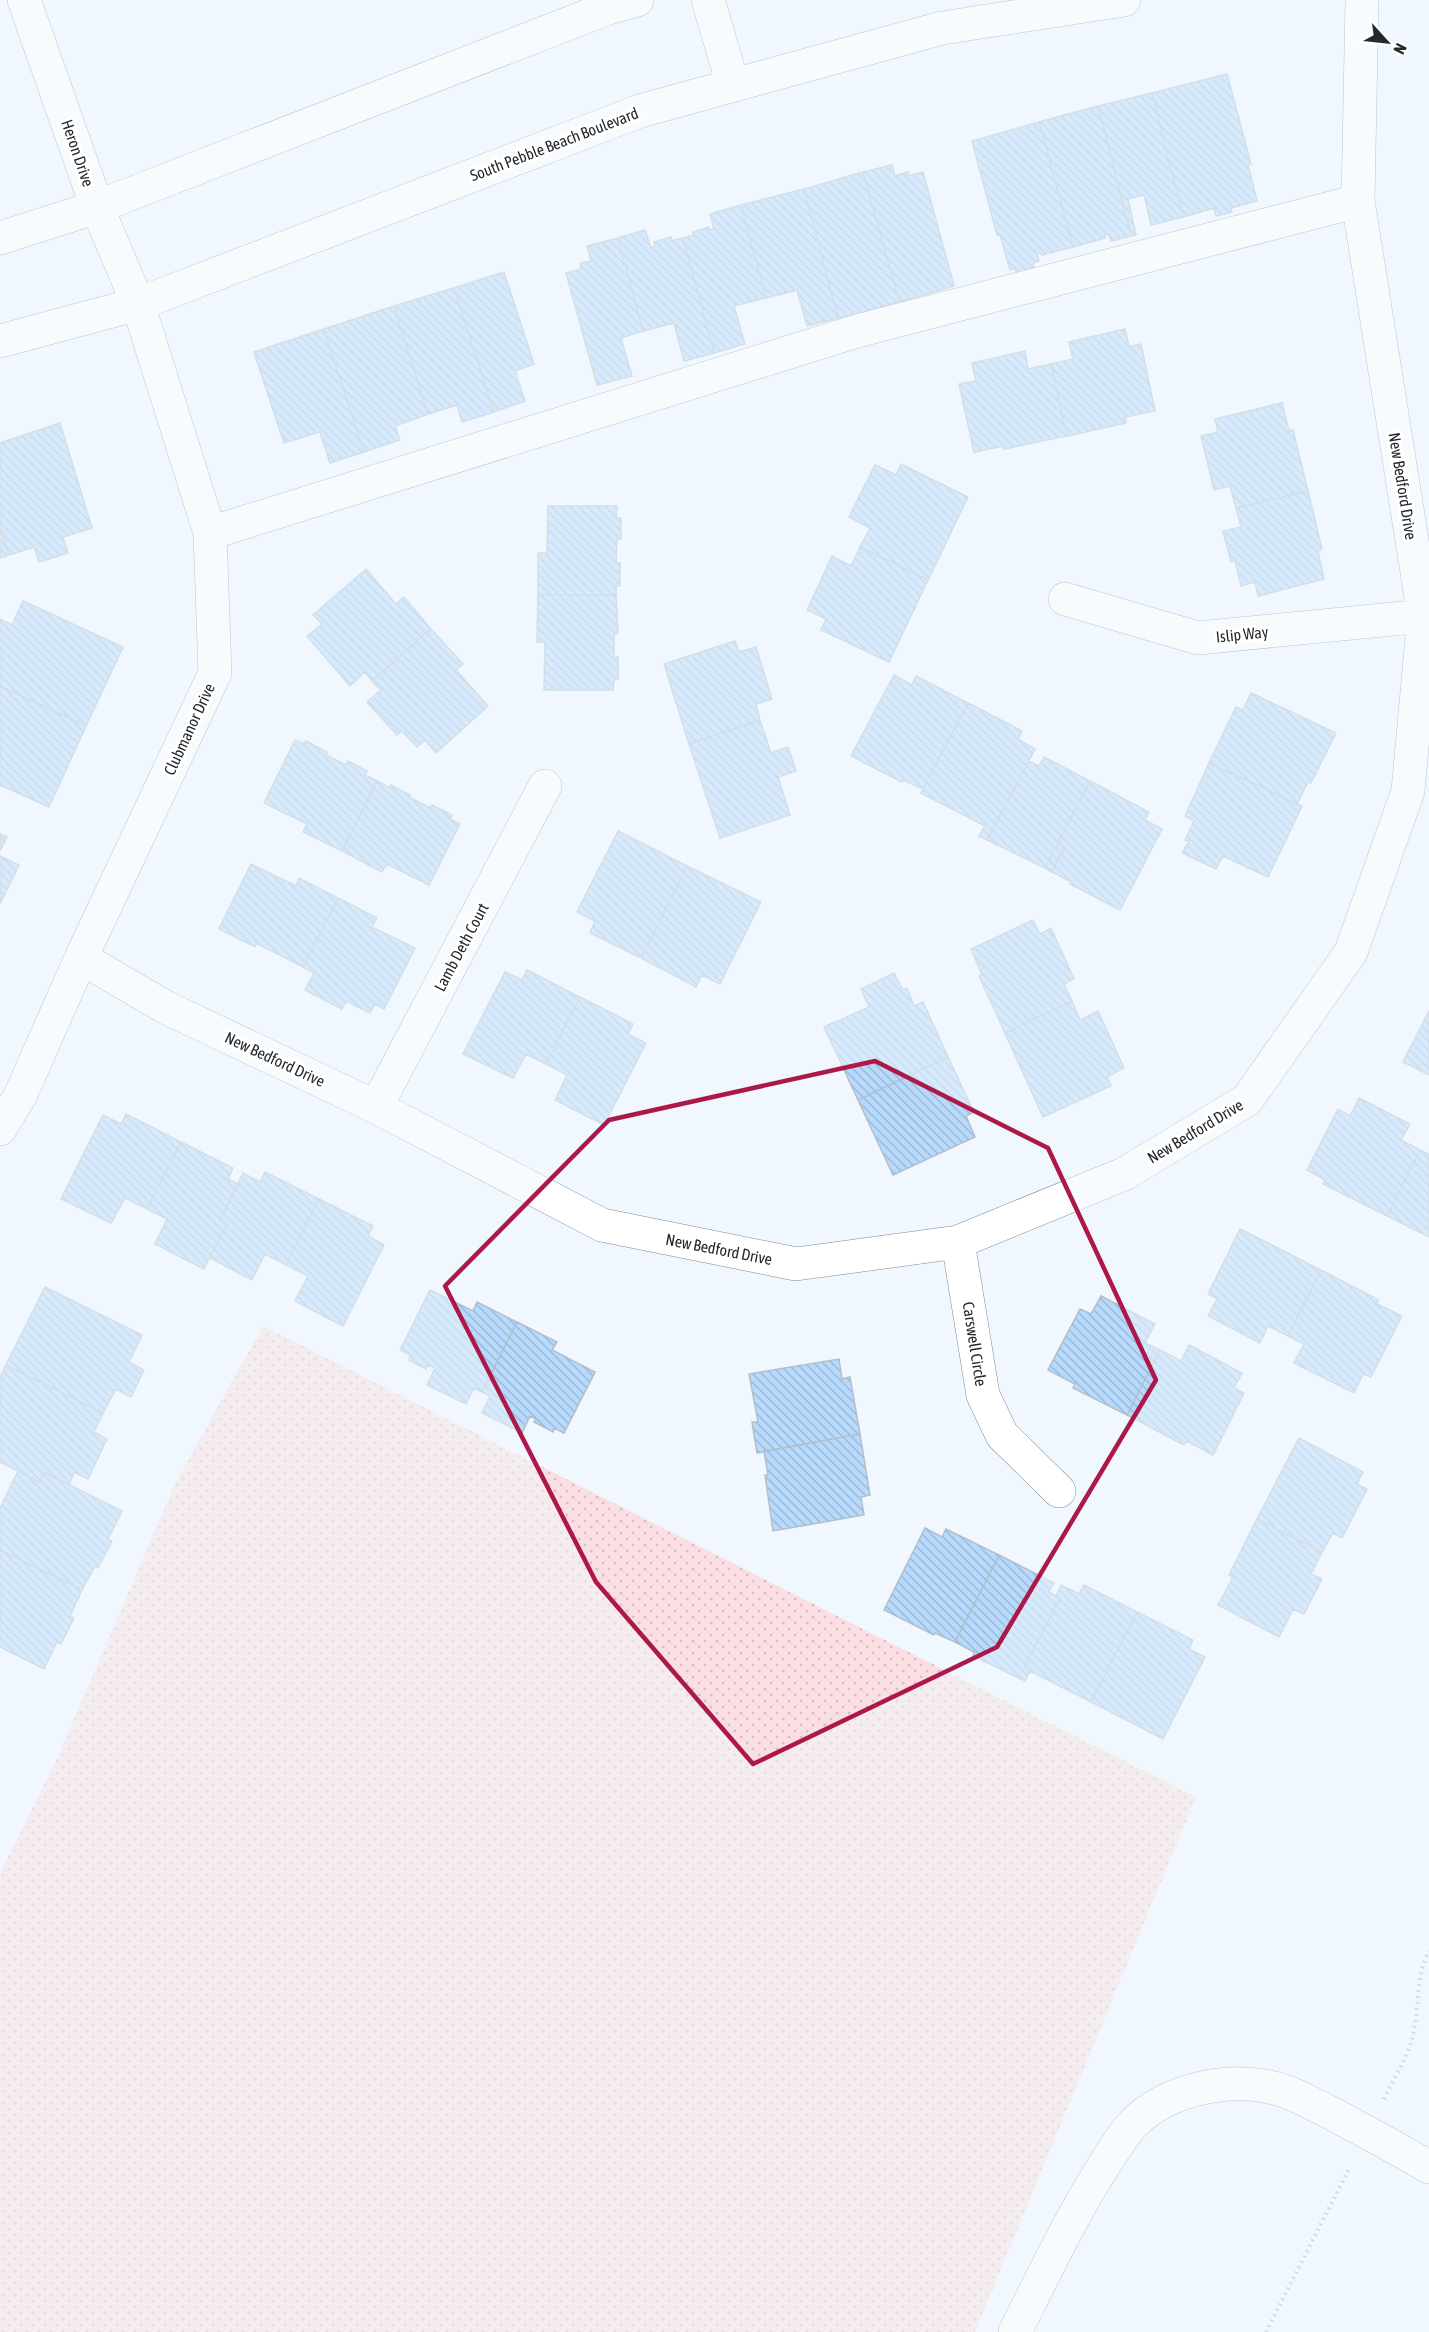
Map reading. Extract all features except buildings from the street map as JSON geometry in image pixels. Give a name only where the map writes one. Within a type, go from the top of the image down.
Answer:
[{"type":"street","name":"Heron Drive","points":[[24,0],[97,207],[138,304]]},
{"type":"street","points":[[0,238],[97,207],[608,8],[637,0]]},
{"type":"street","points":[[708,0],[733,85]]},
{"type":"street","name":"South Pebble Beach Boulevard","points":[[0,341],[138,304],[640,111],[942,28],[1124,0]]},
{"type":"street","name":"New Bedford Drive","points":[[81,958],[167,1008],[376,1107],[602,1225],[796,1264],[958,1242],[1124,1174],[1247,1100],[1351,952],[1408,791],[1424,616],[1358,201],[1362,0]]},
{"type":"street","points":[[210,533],[857,331],[1358,201]]},
{"type":"street","name":"Clubmanor Drive","points":[[0,1129],[10,1091],[81,958],[215,674],[210,533],[138,304]]},
{"type":"street","name":"Islip Way","points":[[1065,599],[1198,638],[1424,616]]},
{"type":"street","name":"Lamb Deth Court","points":[[376,1107],[545,786]]},
{"type":"street","name":"Carswell Circle","points":[[958,1242],[983,1395],[1002,1435],[1059,1491]]},
{"type":"street","points":[[1015,2332],[1068,2225],[1131,2126],[1152,2108],[1176,2097],[1205,2087],[1226,2083],[1283,2090],[1368,2132],[1429,2167]]},
{"type":"path","points":[[1380,2107],[1412,2040],[1418,1994],[1425,1958],[1429,1951]]},
{"type":"path","points":[[1266,2332],[1350,2166]]},
{"type":"highlighted area","points":[[875,1061],[1048,1148],[1156,1380],[997,1647],[753,1764],[596,1582],[445,1286],[609,1120]]},
{"type":"shaded area","points":[[263,1326],[1196,1797],[975,2332],[0,2332],[0,1873],[60,1752],[175,1484]]}]
